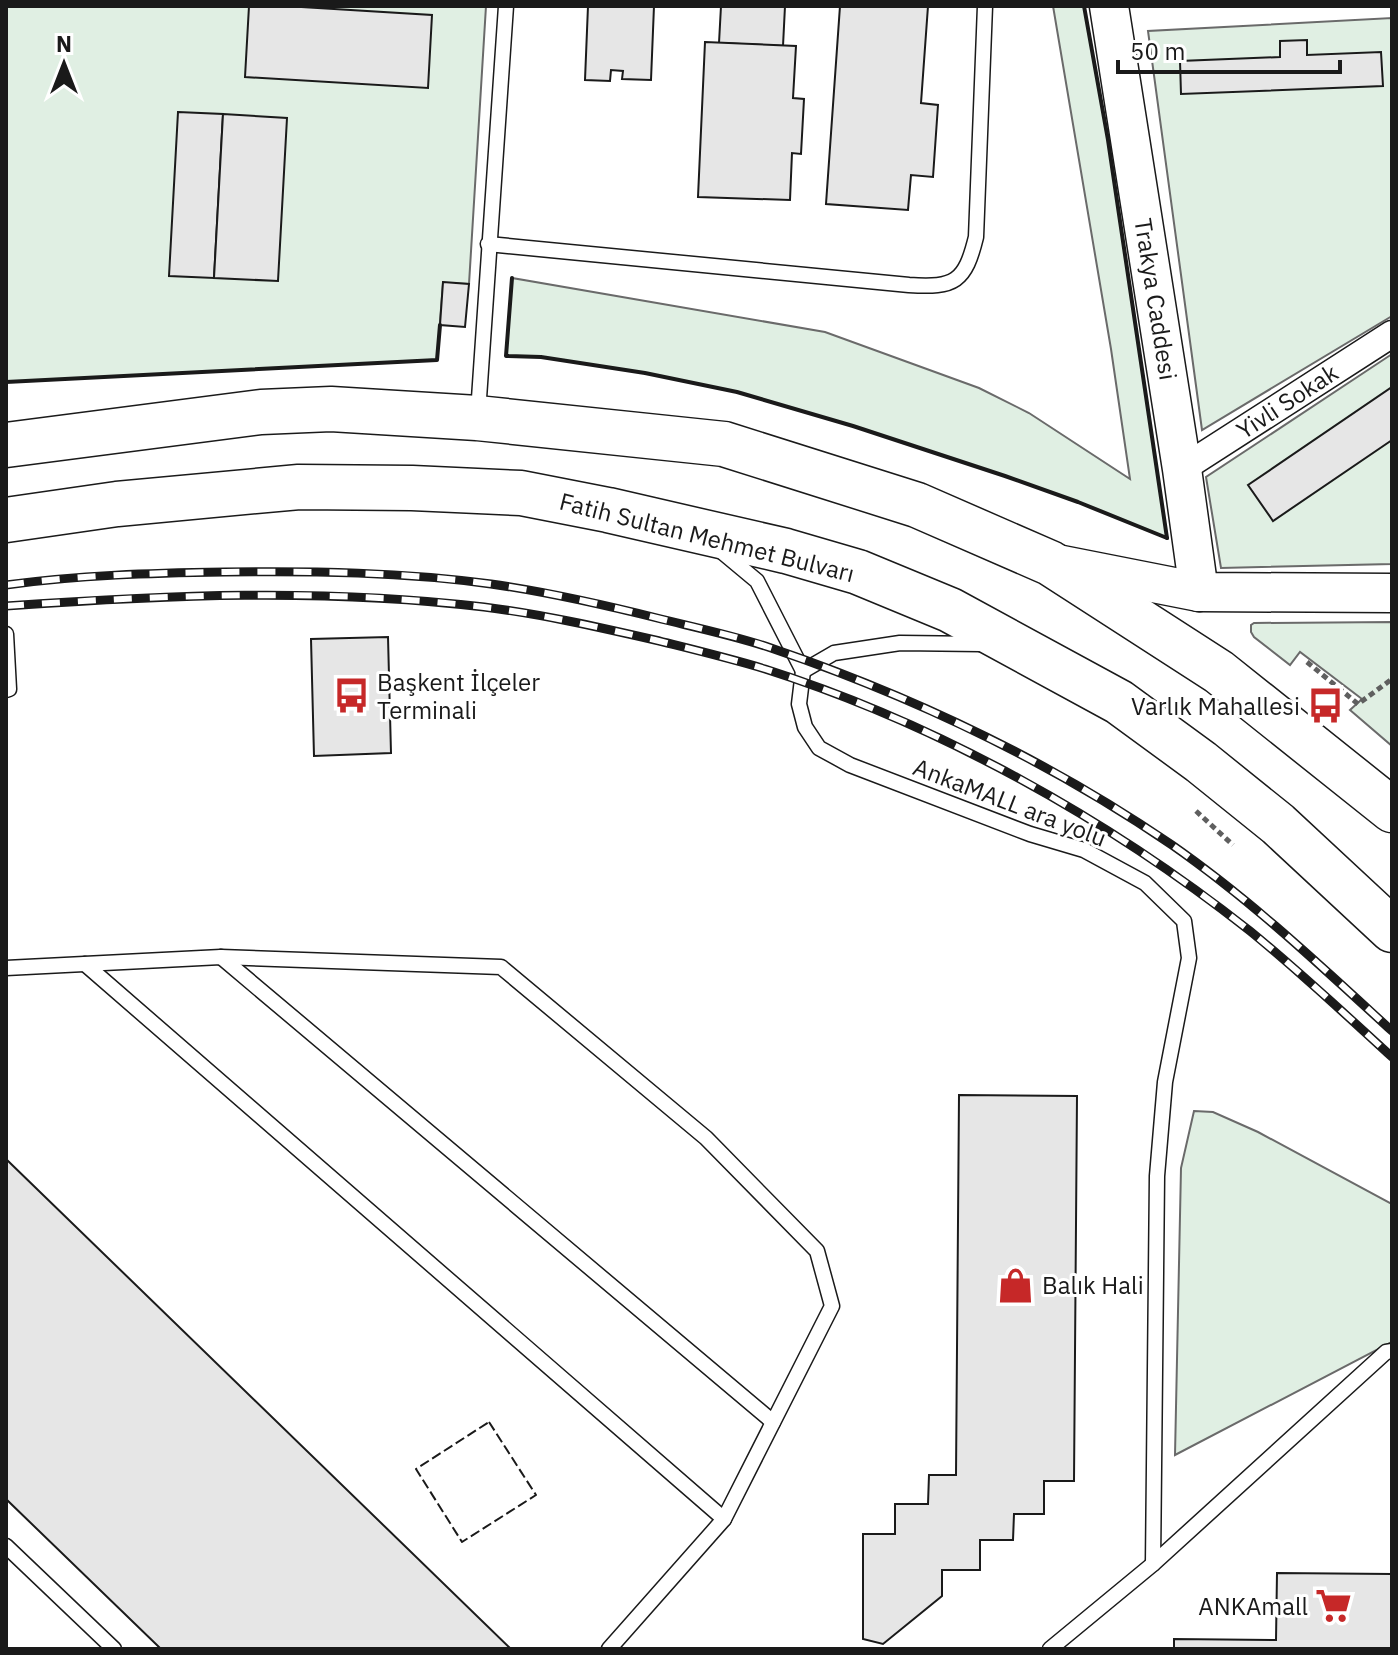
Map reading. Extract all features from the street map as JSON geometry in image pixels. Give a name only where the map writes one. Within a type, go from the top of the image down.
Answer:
[{"type":"highway","points":[[6,445],[261,412],[331,409],[477,418],[724,444],[917,505],[1050,563],[1219,672],[1392,810]]},
{"type":"highway","name":"Fatih Sultan Mehmet Bulvarı","points":[[6,520],[117,504],[284,488],[412,488],[521,493],[786,551],[858,572],[950,610],[1119,702],[1278,824],[1392,930]]},
{"type":"main road","name":"Trakya Caddesi","points":[[1109,6],[1199,592]]},
{"type":"main road","points":[[1050,563],[1199,592],[1392,593]]},
{"type":"street","name":"Yivli Sokak","points":[[1182,469],[1392,334]]},
{"type":"lane","points":[[477,418],[506,6]]},
{"type":"lane","points":[[488,244],[909,285],[945,285],[961,276],[970,261],[976,237],[985,6]]},
{"type":"lane","points":[[693,530],[757,581],[803,671],[834,653],[900,643],[1015,645]]},
{"type":"lane","points":[[6,634],[9,689],[6,690]]},
{"type":"lane","name":"AnkaMALL ara yolu","points":[[803,671],[799,704],[805,727],[819,748],[850,765],[1017,829],[1084,850],[1145,883],[1184,921],[1189,958],[1165,1082],[1157,1176],[1153,1564]]},
{"type":"lane","points":[[221,957],[773,1422]]},
{"type":"lane","points":[[6,968],[221,957],[501,967],[706,1138],[817,1251],[832,1306],[724,1519],[609,1649]]},
{"type":"lane","points":[[85,964],[724,1519]]},
{"type":"lane","points":[[1050,1649],[1153,1564],[1386,1352],[1392,1351]]},
{"type":"lane","points":[[6,1546],[114,1649]]},
{"type":"path","points":[[1307,662],[1358,704],[1392,679]]},
{"type":"path","points":[[1196,811],[1233,845]]},
{"type":"green space","points":[[6,6],[486,6],[469,284],[443,283],[437,360],[6,382]]},
{"type":"green space","points":[[1053,6],[1084,6],[1108,141],[1167,538],[1005,476],[737,392],[645,373],[541,357],[506,356],[512,278],[825,332],[979,388],[1029,413],[1130,479]]},
{"type":"green space","points":[[1392,18],[1392,316],[1202,430],[1148,31]]},
{"type":"green space","points":[[1392,354],[1392,564],[1221,568],[1206,477]]},
{"type":"green space","points":[[1392,622],[1392,746],[1350,710],[1362,699],[1300,652],[1290,665],[1251,632],[1254,623]]},
{"type":"green space","points":[[1194,1111],[1213,1112],[1258,1132],[1392,1204],[1392,1342],[1175,1455],[1181,1168]]},
{"type":"building","points":[[249,6],[432,15],[428,88],[245,77]]},
{"type":"building","points":[[588,6],[654,6],[651,80],[622,79],[623,71],[611,70],[610,81],[585,80]]},
{"type":"building","points":[[721,6],[785,6],[783,46],[719,43]]},
{"type":"building","points":[[840,6],[928,6],[921,103],[938,105],[933,177],[911,175],[908,210],[826,204]]},
{"type":"building","points":[[1307,40],[1307,55],[1381,52],[1383,86],[1181,94],[1180,61],[1280,57],[1280,41]]},
{"type":"building","points":[[705,42],[796,46],[793,98],[804,99],[801,154],[792,153],[790,200],[698,197]]},
{"type":"building","points":[[178,112],[223,114],[214,278],[169,276]]},
{"type":"building","points":[[223,114],[287,118],[278,281],[214,278]]},
{"type":"building","points":[[443,282],[469,284],[465,327],[440,325]]},
{"type":"building","points":[[1392,387],[1392,440],[1273,521],[1248,485]]},
{"type":"building","name":"Başkent İlçeler Terminali","points":[[388,637],[391,753],[314,756],[311,639]]},
{"type":"building","name":"Balık Hali","points":[[959,1095],[1077,1096],[1074,1481],[1044,1481],[1044,1514],[1014,1514],[1013,1540],[980,1540],[980,1570],[942,1570],[942,1596],[883,1644],[863,1639],[863,1534],[895,1534],[895,1504],[928,1504],[929,1475],[956,1475]]},
{"type":"building","points":[[6,1159],[511,1649],[161,1649],[6,1499]]},
{"type":"building","name":"ANKAmall","points":[[1277,1573],[1392,1574],[1392,1649],[1174,1649],[1174,1639],[1276,1640]]},
{"type":"railway","points":[[6,585],[88,577],[198,572],[325,572],[425,577],[555,595],[758,644],[927,709],[1028,758],[1125,814],[1230,888],[1392,1031]]},
{"type":"railway","points":[[6,606],[245,595],[424,601],[570,621],[765,669],[894,717],[1080,813],[1139,851],[1250,931],[1392,1057]]},
{"type":"fence","points":[[489,1422],[536,1495],[462,1542],[416,1469],[489,1422]]},
{"type":"wall","points":[[1084,6],[1108,140],[1167,538]]},
{"type":"wall","points":[[512,278],[506,356],[541,357],[645,373],[737,392],[1005,476],[1167,538]]},
{"type":"wall","points":[[6,382],[437,360],[440,325]]},
{"type":"place","name":"Başkent İlçeler Terminali","points":[[351,696]]},
{"type":"place","name":"Varlık Mahallesi","points":[[1326,706]]},
{"type":"place","name":"Balık Hali","points":[[1016,1285]]},
{"type":"place","name":"ANKAmall","points":[[1334,1606]]}]
